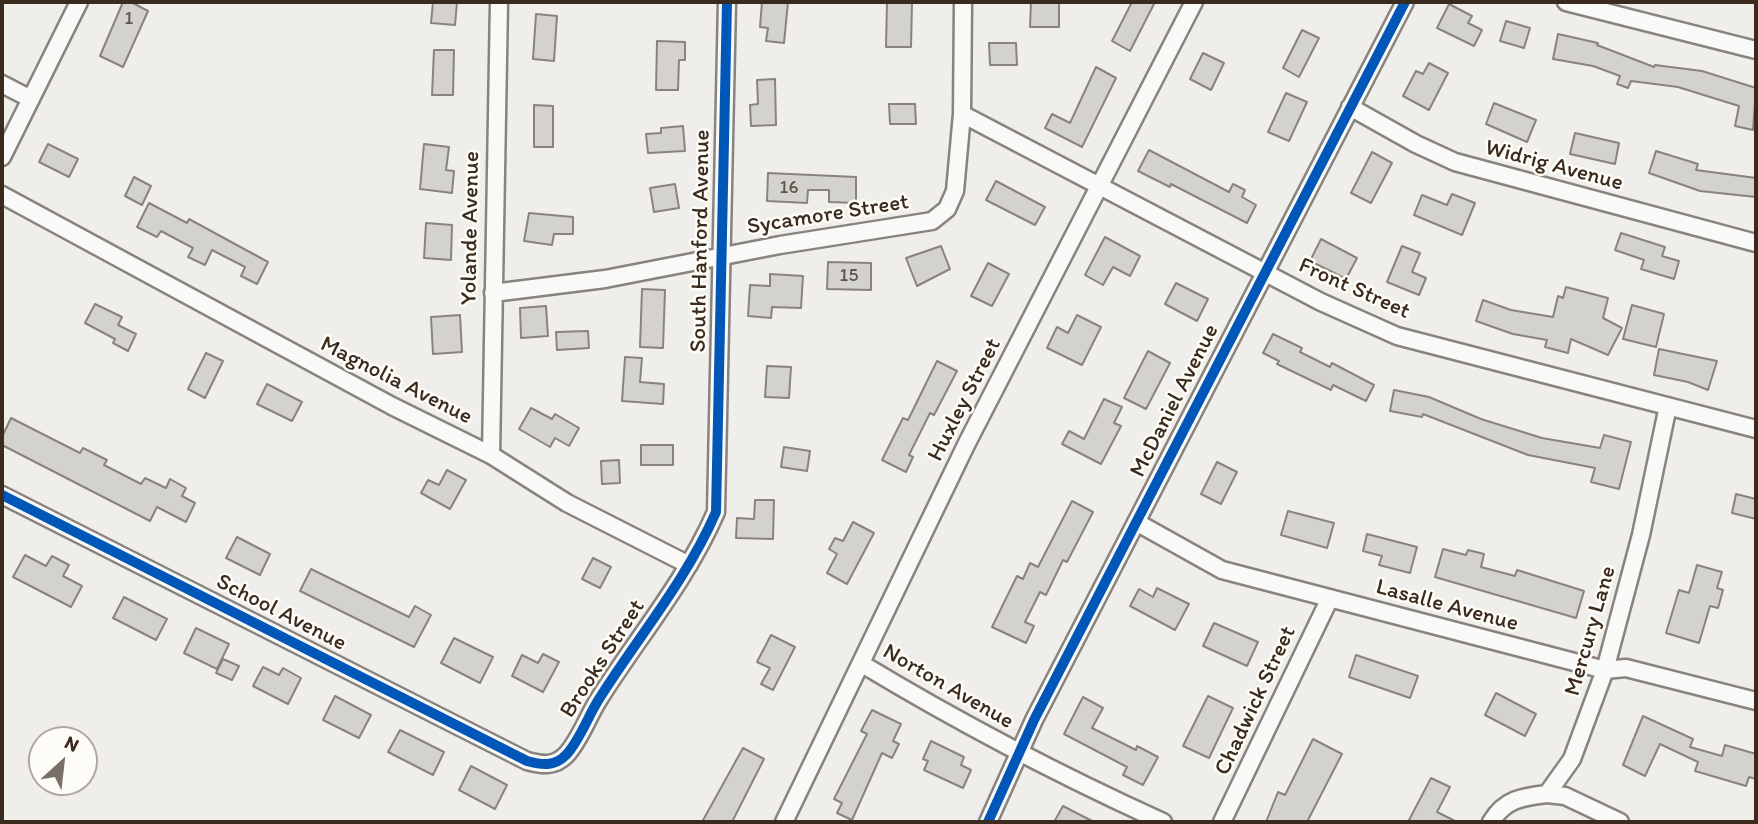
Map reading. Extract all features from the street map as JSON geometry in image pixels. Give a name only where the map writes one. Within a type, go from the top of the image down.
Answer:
[{"type":"street","points":[[2,156],[79,2]]},
{"type":"street","name":"Yolande Avenue","points":[[491,455],[499,2]]},
{"type":"street","name":"South Hanford Avenue","points":[[689,565],[716,512],[727,2]]},
{"type":"street","name":"Sycamore Street","points":[[493,293],[605,279],[720,256],[932,221],[947,209],[955,191],[962,114],[962,2]]},
{"type":"street","name":"Huxley Street","points":[[784,822],[967,443],[1194,2]]},
{"type":"street","name":"McDaniel Avenue","points":[[988,822],[1019,753],[1136,522],[1405,2]]},
{"type":"street","points":[[1566,2],[1756,50]]},
{"type":"street","points":[[2,84],[31,99]]},
{"type":"street","name":"Widrig Avenue","points":[[1350,107],[1455,162],[1756,243]]},
{"type":"street","name":"Front Street","points":[[962,114],[1321,302],[1397,336],[1756,429]]},
{"type":"street","name":"Magnolia Avenue","points":[[2,195],[392,406],[491,455],[567,503],[689,565]]},
{"type":"street","name":"Mercury Lane","points":[[1547,794],[1572,759],[1605,670],[1641,535],[1668,405]]},
{"type":"street","name":"School Avenue","points":[[2,495],[527,761],[542,765]]},
{"type":"street","name":"Lasalle Avenue","points":[[1136,522],[1222,570],[1605,670],[1626,668],[1756,701]]},
{"type":"street","name":"Brooks Street","points":[[542,765],[555,763],[567,754],[599,699],[689,565]]},
{"type":"street","name":"Chadwick Street","points":[[1223,822],[1329,598]]},
{"type":"street","name":"Norton Avenue","points":[[862,664],[1019,753],[1163,822]]},
{"type":"street","points":[[1491,822],[1502,807],[1515,798],[1547,794],[1565,796],[1620,822]]},
{"type":"building","points":[[123,2],[131,2],[148,11],[123,67],[100,56]]},
{"type":"building","points":[[433,2],[457,2],[455,25],[431,23]]},
{"type":"building","points":[[762,2],[788,2],[784,43],[766,41],[768,28],[760,27]]},
{"type":"building","points":[[887,2],[912,2],[911,47],[886,47]]},
{"type":"building","points":[[1031,2],[1059,2],[1059,27],[1030,27]]},
{"type":"building","points":[[1132,2],[1155,2],[1130,51],[1112,41]]},
{"type":"building","points":[[1449,4],[1472,16],[1468,23],[1482,30],[1474,46],[1437,28]]},
{"type":"building","points":[[536,14],[557,16],[554,61],[533,59]]},
{"type":"building","points":[[1506,21],[1530,28],[1524,48],[1500,41]]},
{"type":"building","points":[[1302,30],[1319,38],[1299,77],[1283,68]]},
{"type":"building","points":[[1558,34],[1598,43],[1597,45],[1654,67],[1702,71],[1756,88],[1753,130],[1735,126],[1739,106],[1678,87],[1631,81],[1628,88],[1617,84],[1620,76],[1593,66],[1553,59]]},
{"type":"building","points":[[657,41],[685,42],[685,60],[679,60],[678,90],[656,90]]},
{"type":"building","points":[[989,43],[1016,43],[1017,65],[990,65]]},
{"type":"building","points":[[434,50],[454,50],[453,95],[432,95]]},
{"type":"building","points":[[1203,53],[1224,63],[1211,90],[1190,79]]},
{"type":"building","points":[[1429,63],[1448,73],[1429,110],[1403,96],[1416,71],[1423,74]]},
{"type":"building","points":[[1096,67],[1116,78],[1082,147],[1045,128],[1052,114],[1070,123]]},
{"type":"building","points":[[775,79],[776,125],[751,126],[750,105],[758,104],[757,80]]},
{"type":"building","points":[[1286,93],[1307,102],[1289,141],[1268,132]]},
{"type":"building","points":[[1494,103],[1536,120],[1527,142],[1486,124]]},
{"type":"building","points":[[889,104],[915,104],[916,124],[890,124]]},
{"type":"building","points":[[534,105],[553,106],[553,147],[534,147]]},
{"type":"building","points":[[683,126],[685,151],[648,153],[646,134],[661,133],[661,128]]},
{"type":"building","points":[[1575,133],[1619,143],[1615,164],[1570,154]]},
{"type":"building","points":[[48,144],[78,159],[69,177],[39,162]]},
{"type":"building","points":[[424,144],[449,147],[446,170],[454,171],[452,193],[420,189]]},
{"type":"building","points":[[1149,150],[1229,192],[1233,184],[1245,190],[1242,197],[1256,205],[1247,223],[1171,184],[1170,187],[1138,171]]},
{"type":"building","points":[[1656,151],[1698,164],[1696,170],[1756,178],[1756,197],[1700,191],[1649,173]]},
{"type":"building","points":[[1372,152],[1392,163],[1371,203],[1351,193]]},
{"type":"building","points":[[768,173],[856,177],[856,203],[829,202],[829,190],[808,190],[807,203],[767,201]]},
{"type":"building","points":[[134,177],[151,186],[142,205],[125,196]]},
{"type":"building","points":[[996,181],[1045,207],[1035,225],[986,200]]},
{"type":"building","points":[[675,184],[679,208],[654,212],[650,188]]},
{"type":"building","points":[[1452,194],[1475,203],[1462,235],[1414,215],[1422,195],[1447,205]]},
{"type":"building","points":[[149,203],[187,223],[189,219],[268,262],[257,284],[241,276],[245,267],[212,250],[205,265],[188,257],[193,248],[161,231],[157,237],[137,227]]},
{"type":"building","points":[[529,213],[573,217],[573,234],[554,234],[552,245],[524,241]]},
{"type":"building","points":[[426,223],[452,225],[451,260],[424,258]]},
{"type":"building","points":[[1621,233],[1665,247],[1662,256],[1679,261],[1674,279],[1641,269],[1644,260],[1615,250]]},
{"type":"building","points":[[1105,237],[1140,256],[1130,276],[1113,267],[1103,285],[1085,275]]},
{"type":"building","points":[[1321,239],[1357,258],[1346,279],[1310,261]]},
{"type":"building","points":[[941,246],[950,269],[917,286],[906,258]]},
{"type":"building","points":[[1402,246],[1420,253],[1412,272],[1426,278],[1419,295],[1387,282]]},
{"type":"building","points":[[828,262],[871,263],[871,290],[827,289]]},
{"type":"building","points":[[988,263],[1009,274],[992,306],[971,296]]},
{"type":"building","points":[[770,274],[803,276],[801,308],[772,307],[771,318],[748,316],[750,285],[770,286]]},
{"type":"building","points":[[1176,283],[1208,299],[1197,321],[1165,304]]},
{"type":"building","points":[[1566,287],[1608,298],[1603,318],[1622,328],[1608,355],[1571,339],[1568,353],[1545,347],[1547,340],[1513,334],[1476,321],[1483,300],[1511,310],[1553,317],[1558,296],[1563,298]]},
{"type":"building","points":[[642,289],[665,290],[663,348],[640,347]]},
{"type":"building","points":[[95,304],[122,317],[118,325],[136,334],[128,351],[113,343],[115,339],[85,323]]},
{"type":"building","points":[[1632,305],[1664,314],[1656,347],[1623,339]]},
{"type":"building","points":[[546,306],[548,336],[521,338],[520,308]]},
{"type":"building","points":[[460,315],[462,352],[433,354],[431,317]]},
{"type":"building","points":[[1077,315],[1101,327],[1082,365],[1047,348],[1057,327],[1068,333]]},
{"type":"building","points":[[588,331],[589,348],[557,350],[556,332]]},
{"type":"building","points":[[1273,334],[1302,348],[1300,352],[1330,367],[1332,363],[1374,385],[1366,401],[1333,385],[1331,390],[1277,364],[1279,361],[1263,353]]},
{"type":"building","points":[[1659,349],[1717,361],[1708,390],[1688,382],[1654,375]]},
{"type":"building","points":[[1148,351],[1170,363],[1146,409],[1124,398]]},
{"type":"building","points":[[206,353],[223,361],[205,398],[188,389]]},
{"type":"building","points":[[625,357],[642,358],[640,382],[664,384],[663,404],[622,401]]},
{"type":"building","points":[[937,361],[957,371],[934,415],[930,413],[909,455],[913,457],[906,472],[882,460],[903,418],[908,420]]},
{"type":"building","points":[[767,366],[791,367],[789,398],[765,397]]},
{"type":"building","points":[[267,384],[302,402],[292,421],[257,404]]},
{"type":"building","points":[[1394,390],[1429,397],[1481,419],[1542,438],[1600,448],[1604,435],[1631,442],[1619,489],[1591,482],[1595,468],[1528,455],[1423,414],[1422,417],[1390,411]]},
{"type":"building","points":[[1104,399],[1122,407],[1114,423],[1121,426],[1101,464],[1062,444],[1069,431],[1084,439]]},
{"type":"building","points":[[531,408],[552,419],[555,414],[579,428],[569,446],[555,438],[550,447],[519,429]]},
{"type":"building","points":[[11,418],[80,453],[83,448],[107,460],[104,465],[141,484],[145,478],[166,488],[170,479],[186,488],[182,496],[195,503],[186,522],[157,507],[150,521],[2,445],[2,437]]},
{"type":"building","points":[[641,445],[673,445],[673,465],[641,465]]},
{"type":"building","points":[[784,447],[810,451],[807,471],[781,467]]},
{"type":"building","points":[[619,460],[620,483],[602,484],[601,461]]},
{"type":"building","points":[[1217,462],[1237,472],[1221,504],[1201,494]]},
{"type":"building","points":[[447,470],[466,480],[450,509],[421,493],[428,480],[439,485]]},
{"type":"building","points":[[1736,494],[1756,499],[1756,519],[1732,513]]},
{"type":"building","points":[[755,500],[774,500],[773,539],[736,538],[737,518],[754,519]]},
{"type":"building","points":[[1072,501],[1093,512],[1067,562],[1063,560],[1046,595],[1040,592],[1025,622],[1034,626],[1026,643],[992,627],[1017,576],[1023,579],[1030,563],[1038,567]]},
{"type":"building","points":[[1288,511],[1334,523],[1327,548],[1281,535]]},
{"type":"building","points":[[853,522],[874,533],[847,584],[827,573],[837,554],[829,549],[835,538],[843,541]]},
{"type":"building","points":[[1367,534],[1417,547],[1410,573],[1379,565],[1382,556],[1363,551]]},
{"type":"building","points":[[237,537],[270,554],[260,575],[226,558]]},
{"type":"building","points":[[1443,549],[1466,555],[1468,550],[1484,554],[1481,567],[1515,576],[1517,570],[1584,591],[1576,618],[1435,577]]},
{"type":"building","points":[[25,555],[46,566],[52,556],[69,565],[63,576],[82,586],[71,607],[13,577]]},
{"type":"building","points":[[593,558],[611,567],[600,588],[582,579]]},
{"type":"building","points":[[1697,565],[1722,572],[1717,588],[1723,590],[1718,608],[1710,606],[1699,643],[1666,633],[1679,590],[1689,593]]},
{"type":"building","points":[[311,569],[409,617],[415,606],[431,615],[414,647],[300,591]]},
{"type":"building","points":[[1157,588],[1189,604],[1175,630],[1130,606],[1139,589],[1153,597]]},
{"type":"building","points":[[124,597],[167,619],[156,640],[113,618]]},
{"type":"building","points":[[1214,623],[1258,642],[1247,666],[1203,646]]},
{"type":"building","points":[[196,628],[229,644],[217,669],[184,653]]},
{"type":"building","points":[[771,635],[795,647],[773,690],[761,684],[770,668],[757,662]]},
{"type":"building","points":[[454,638],[493,657],[480,683],[441,663]]},
{"type":"building","points":[[543,654],[559,662],[543,692],[512,676],[522,655],[538,663]]},
{"type":"building","points":[[1356,655],[1418,676],[1410,698],[1349,677]]},
{"type":"building","points":[[223,659],[239,666],[232,680],[216,673]]},
{"type":"building","points":[[263,667],[279,675],[283,668],[301,678],[288,704],[253,686]]},
{"type":"building","points":[[1496,693],[1536,714],[1525,736],[1485,715]]},
{"type":"building","points":[[335,696],[371,715],[359,738],[323,720]]},
{"type":"building","points":[[1208,696],[1233,708],[1209,758],[1183,746]]},
{"type":"building","points":[[1083,697],[1103,708],[1092,728],[1136,750],[1137,746],[1158,757],[1143,785],[1123,775],[1127,767],[1064,734]]},
{"type":"building","points":[[872,710],[901,724],[893,741],[899,744],[892,758],[882,753],[852,820],[837,813],[842,803],[834,799],[867,734],[861,731]]},
{"type":"building","points":[[1643,716],[1693,739],[1690,747],[1722,756],[1725,745],[1756,754],[1756,779],[1749,777],[1746,786],[1695,771],[1698,762],[1660,744],[1645,776],[1623,765]]},
{"type":"building","points":[[400,730],[444,752],[433,775],[388,752]]},
{"type":"building","points":[[1313,739],[1342,754],[1307,822],[1266,822],[1278,792],[1285,795]]},
{"type":"building","points":[[931,741],[964,757],[961,765],[971,770],[963,788],[924,770],[928,761],[923,759]]},
{"type":"building","points":[[743,748],[764,759],[732,822],[702,822]]},
{"type":"building","points":[[471,766],[507,785],[495,809],[459,790]]},
{"type":"building","points":[[1431,778],[1450,787],[1437,812],[1457,822],[1408,822]]},
{"type":"building","points":[[1063,806],[1094,822],[1054,822]]},
{"type":"cycle path","points":[[2,495],[527,761],[548,764],[557,762],[576,742],[599,699],[691,562],[716,512],[727,2]]},
{"type":"cycle path","points":[[988,822],[1034,720],[1405,2]]}]
